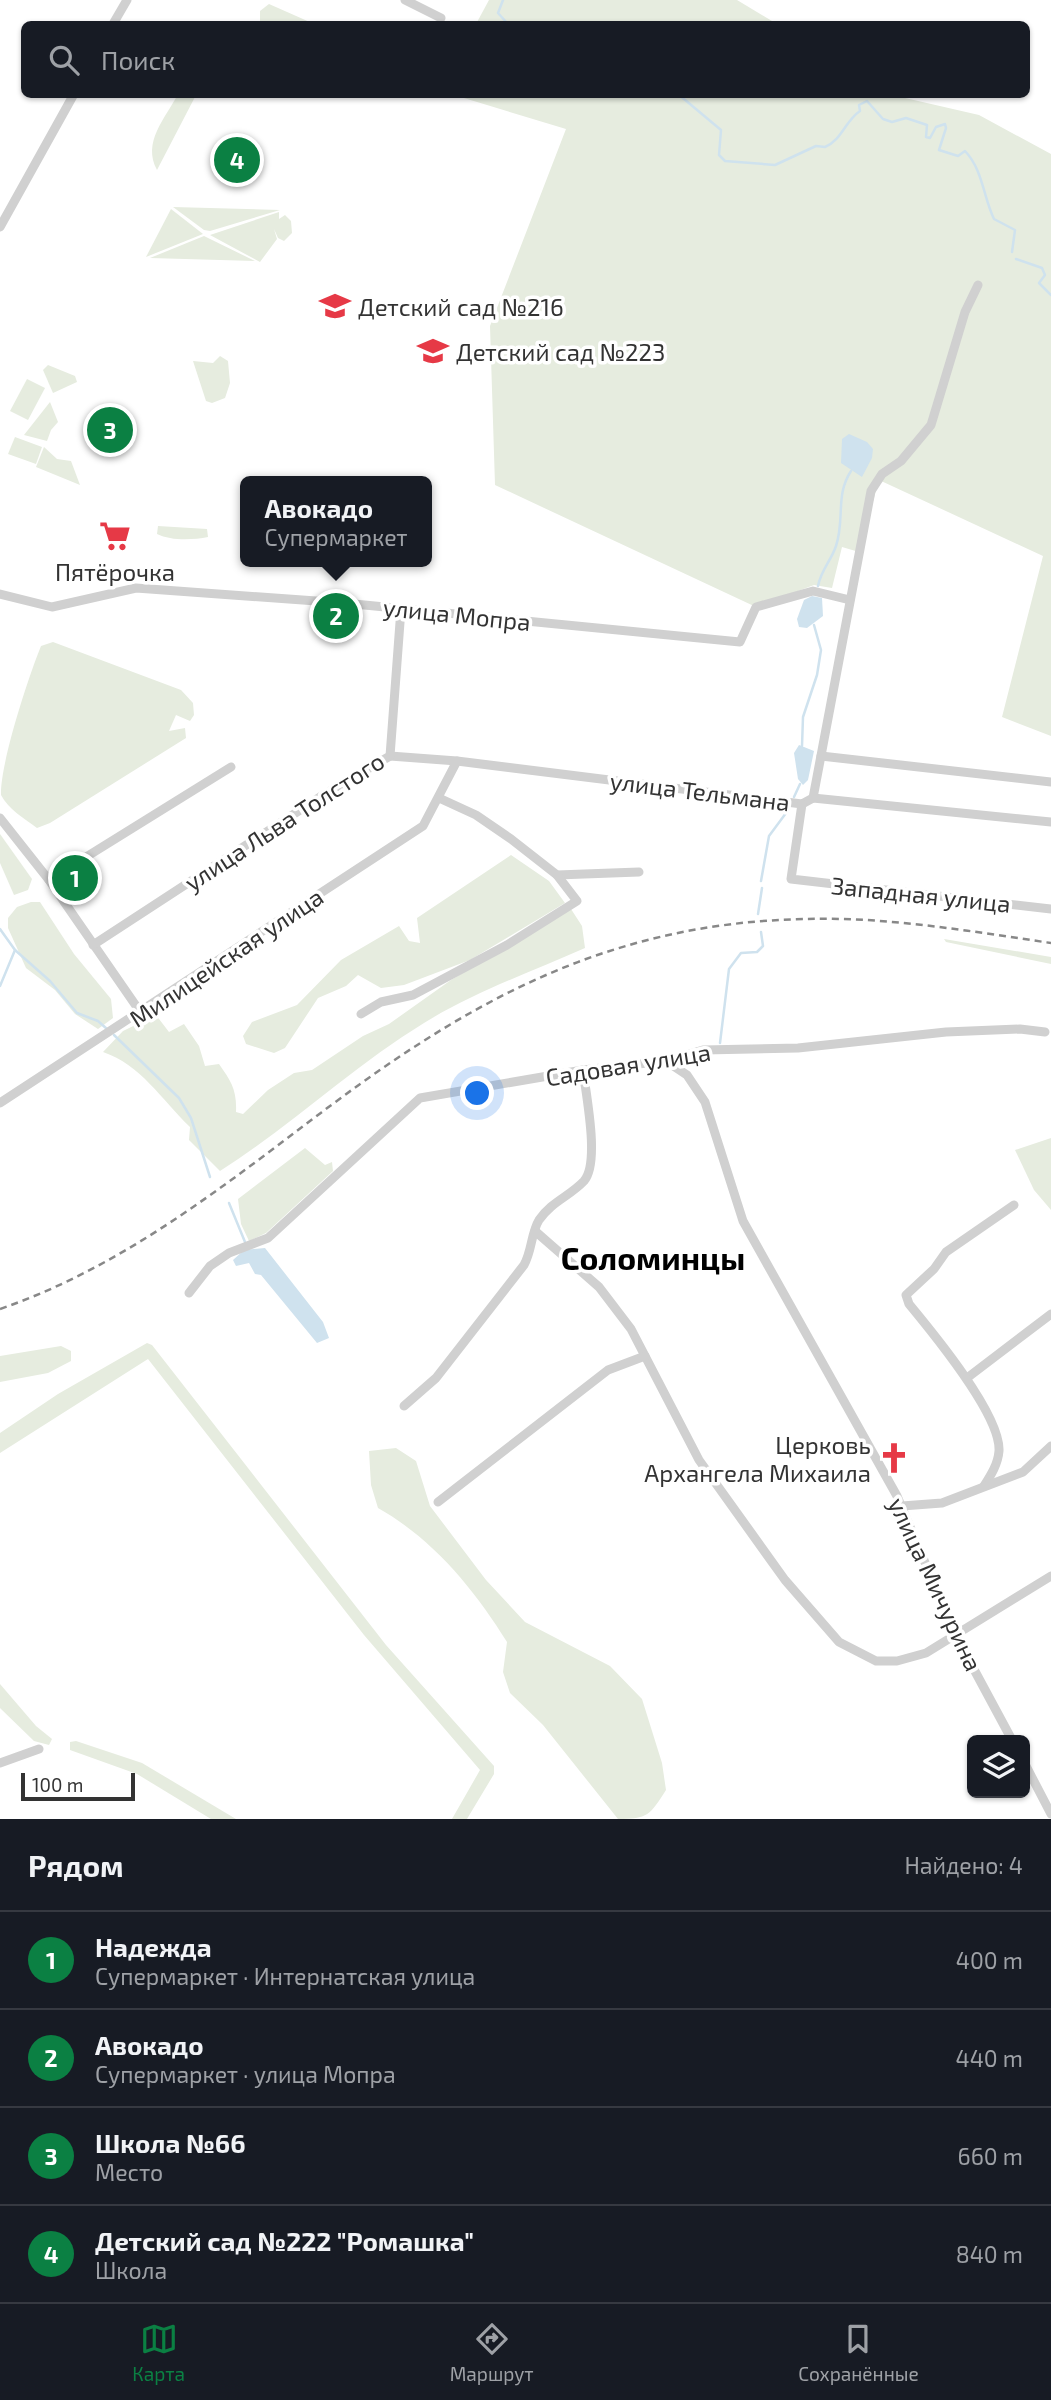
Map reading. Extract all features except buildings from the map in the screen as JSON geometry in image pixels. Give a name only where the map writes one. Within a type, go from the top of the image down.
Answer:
[{"type":"street","points":[[115,21],[127,0]]},
{"type":"street","points":[[405,0],[441,18]]},
{"type":"street","points":[[0,227],[72,98]]},
{"type":"street","points":[[813,798],[871,491],[882,474],[901,461],[931,425],[965,312],[978,285]]},
{"type":"street","name":"улица Мопра","points":[[0,594],[51,607],[136,588],[401,609],[740,642],[756,607],[813,591],[850,600]]},
{"type":"street","name":"улица Льва Толстого","points":[[93,945],[369,766],[390,756],[401,609]]},
{"type":"street","name":"улица Тельмана","points":[[390,756],[457,761],[802,804],[813,798],[1051,822]]},
{"type":"street","points":[[821,757],[1051,782]]},
{"type":"street","name":"Милицейская улица","points":[[0,1103],[423,826],[457,761]]},
{"type":"street","points":[[49,880],[231,767]]},
{"type":"street","points":[[361,1014],[380,1002],[413,995],[507,945],[577,901],[557,875],[486,822],[439,798]]},
{"type":"street","name":"Западная улица","points":[[802,804],[791,879],[1051,909]]},
{"type":"street","points":[[0,818],[49,880],[141,1013]]},
{"type":"street","points":[[557,875],[639,872]]},
{"type":"street","name":"Садовая улица","points":[[189,1293],[210,1266],[229,1253],[268,1238],[407,1106],[420,1098],[583,1070],[666,1060],[703,1049],[798,1048],[946,1032],[1020,1029],[1045,1032]]},
{"type":"street","name":"улица Мичурина","points":[[666,1060],[687,1075],[705,1102],[743,1221],[902,1506],[956,1636],[1009,1735]]},
{"type":"street","points":[[404,1406],[436,1378],[524,1265],[531,1253],[538,1221],[556,1200],[582,1183],[590,1173],[592,1155],[583,1070]]},
{"type":"street","points":[[984,1486],[994,1470],[998,1440],[967,1378],[909,1304],[906,1295],[934,1269],[946,1251],[1014,1205]]},
{"type":"street","points":[[535,1231],[599,1287],[631,1329],[693,1449],[735,1514],[785,1580],[839,1642],[876,1661],[897,1661],[926,1653],[1051,1576]]},
{"type":"street","points":[[967,1378],[1051,1314]]},
{"type":"street","points":[[438,1502],[608,1370],[645,1356]]},
{"type":"street","points":[[902,1506],[942,1503],[1023,1472],[1051,1446]]},
{"type":"street","points":[[0,1763],[39,1749]]},
{"type":"street","points":[[1030,1774],[1051,1814]]},
{"type":"shaded area","points":[[489,0],[737,0],[772,21],[478,21]]},
{"type":"shaded area","points":[[269,4],[306,21],[260,21],[260,11]]},
{"type":"shaded area","points":[[176,98],[194,98],[157,170],[152,150],[162,122]]},
{"type":"shaded area","points":[[464,98],[905,98],[979,115],[1051,154],[1051,736],[1002,717],[1043,556],[879,480],[859,552],[842,547],[832,588],[814,585],[756,607],[495,485],[490,326],[566,129]]},
{"type":"shaded area","points":[[173,207],[280,210],[210,231],[204,230]]},
{"type":"shaded area","points":[[171,209],[203,234],[146,257]]},
{"type":"shaded area","points":[[279,212],[279,219],[285,215],[291,221],[292,233],[284,241],[278,238],[274,229],[277,239],[260,262],[210,235]]},
{"type":"shaded area","points":[[204,236],[255,261],[150,258]]},
{"type":"shaded area","points":[[220,356],[228,361],[230,383],[225,398],[212,403],[206,401],[193,361],[213,363]]},
{"type":"shaded area","points":[[48,365],[75,376],[77,382],[53,393],[43,370]]},
{"type":"shaded area","points":[[27,379],[45,388],[28,420],[10,411]]},
{"type":"shaded area","points":[[50,402],[58,422],[47,441],[24,435]]},
{"type":"shaded area","points":[[15,437],[42,447],[36,464],[8,454]]},
{"type":"shaded area","points":[[44,447],[57,459],[71,461],[80,485],[36,467]]},
{"type":"shaded area","points":[[158,526],[207,529],[208,537],[169,538],[157,534]]},
{"type":"shaded area","points":[[53,642],[181,690],[193,703],[194,715],[190,721],[176,715],[169,731],[185,728],[186,738],[50,823],[37,828],[4,800],[1,795],[2,781],[16,721],[41,646]]},
{"type":"shaded area","points":[[0,834],[32,879],[28,890],[14,895],[0,863]]},
{"type":"shaded area","points":[[511,855],[549,881],[565,903],[470,960],[404,985],[381,988],[358,975],[346,986],[318,998],[285,1048],[274,1053],[246,1044],[243,1036],[252,1022],[297,1005],[341,960],[399,926],[409,941],[420,943],[417,918]]},
{"type":"shaded area","points":[[40,902],[74,954],[111,999],[113,1018],[98,1029],[75,1014],[55,990],[26,968],[8,928],[8,918],[17,907]]},
{"type":"shaded area","points":[[571,909],[582,926],[585,948],[483,992],[424,1023],[372,1058],[272,1135],[220,1171],[189,1140],[190,1127],[150,1084],[129,1065],[103,1052],[123,1031],[156,1015],[169,1032],[184,1024],[199,1046],[205,1066],[219,1064],[227,1076],[234,1092],[236,1112],[243,1114],[268,1090],[294,1073],[312,1070],[363,1036],[389,1024],[451,980]]},
{"type":"shaded area","points":[[944,939],[1051,957],[1051,964],[946,942]]},
{"type":"shaded area","points":[[1051,1138],[1051,1210],[1034,1190],[1015,1150]]},
{"type":"shaded area","points":[[305,1148],[325,1165],[332,1162],[333,1171],[266,1233],[249,1241],[241,1224],[238,1199]]},
{"type":"shaded area","points":[[147,1343],[152,1345],[386,1645],[494,1766],[494,1774],[467,1819],[452,1819],[480,1770],[364,1635],[148,1359],[0,1453],[0,1433],[58,1394]]},
{"type":"shaded area","points":[[61,1346],[71,1351],[71,1361],[48,1373],[0,1382],[0,1356]]},
{"type":"shaded area","points":[[396,1448],[416,1461],[430,1506],[486,1580],[525,1622],[610,1666],[642,1699],[662,1763],[666,1790],[647,1814],[618,1819],[543,1725],[510,1693],[503,1672],[507,1642],[481,1603],[434,1550],[398,1520],[378,1508],[371,1485],[369,1451]]},
{"type":"shaded area","points":[[0,1684],[36,1726],[52,1739],[49,1745],[34,1741],[0,1708]]},
{"type":"shaded area","points":[[76,1741],[142,1763],[236,1819],[211,1819],[137,1774],[70,1750],[70,1742]]},
{"type":"water","points":[[849,434],[867,442],[873,449],[872,458],[862,477],[841,463],[842,439]]},
{"type":"water","points":[[812,596],[822,598],[823,616],[807,628],[799,627],[797,619],[804,600]]},
{"type":"water","points":[[799,745],[814,751],[808,780],[803,785],[798,779],[794,753]]},
{"type":"water","points":[[265,1248],[323,1322],[329,1338],[317,1343],[261,1275],[255,1274],[249,1263],[236,1266],[233,1260],[244,1250]]},
{"type":"waterway","points":[[503,0],[498,13],[505,21]]},
{"type":"waterway","points":[[683,98],[721,130],[719,155],[725,161],[775,165],[816,146],[825,147],[836,140],[860,111],[859,105],[867,101],[883,119],[892,122],[906,118],[927,125],[926,137],[930,138],[936,127],[945,124],[939,150],[958,156],[965,151],[971,158],[994,219],[1015,230],[1012,252]]},
{"type":"waterway","points":[[1016,259],[1042,268],[1045,275],[1039,283],[1051,295]]},
{"type":"waterway","points":[[818,586],[839,536],[843,489],[851,471]]},
{"type":"waterway","points":[[802,746],[803,717],[817,675],[821,650],[814,625]]},
{"type":"waterway","points":[[794,797],[800,784]]},
{"type":"waterway","points":[[761,881],[769,836],[789,809]]},
{"type":"waterway","points":[[758,914],[762,888]]},
{"type":"waterway","points":[[0,929],[15,950],[50,981],[77,1013],[98,1021],[107,1029]]},
{"type":"waterway","points":[[720,1043],[729,969],[741,953],[757,952],[763,946],[761,932]]},
{"type":"waterway","points":[[0,986],[15,950]]},
{"type":"waterway","points":[[114,1035],[179,1098],[191,1118],[210,1177]]},
{"type":"waterway","points":[[229,1203],[245,1242]]},
{"type":"railway","points":[[0,1309],[46,1291],[132,1246],[173,1221],[390,1063],[449,1025],[509,992],[570,965],[632,944],[698,929],[768,921],[843,919],[895,922],[1051,943]]},
{"type":"place","name":"Детский сад №222 \"Ромашка\"","points":[[237,160]]},
{"type":"place","name":"Детский сад №216","points":[[335,306]]},
{"type":"place","name":"Детский сад №223","points":[[433,351]]},
{"type":"place","name":"Школа №66","points":[[110,430]]},
{"type":"place","name":"Пятёрочка","points":[[115,536]]},
{"type":"place","name":"Авокадо","points":[[336,616]]},
{"type":"place","name":"Надежда","points":[[75,878]]},
{"type":"place","name":"Церковь Архангела Михаила","points":[[894,1458]]},
{"type":"district","name":"Соломинцы","points":[[653,1257]]}]
